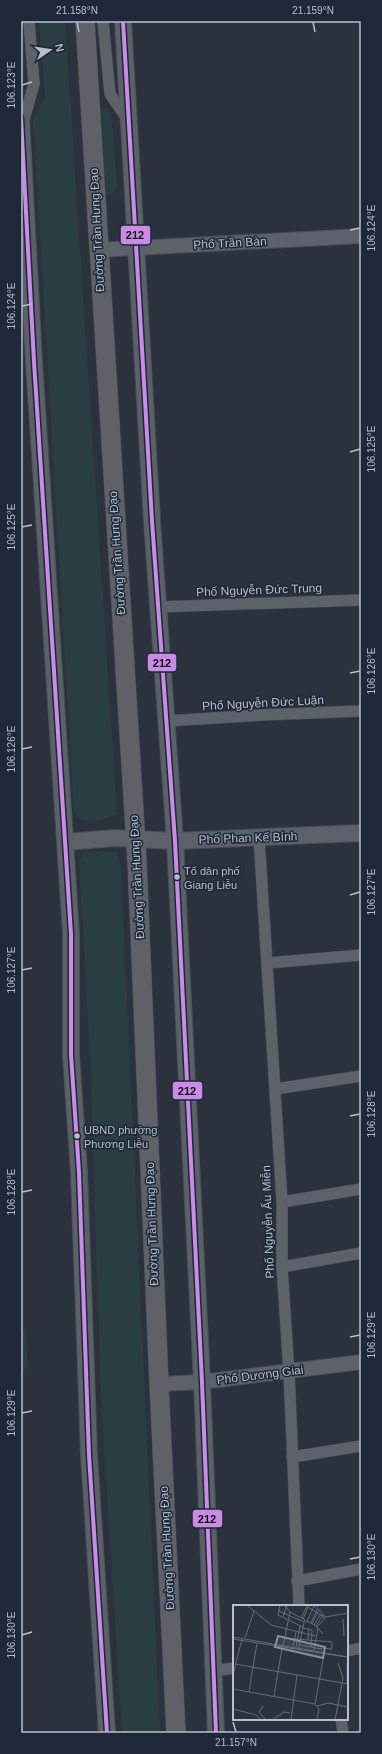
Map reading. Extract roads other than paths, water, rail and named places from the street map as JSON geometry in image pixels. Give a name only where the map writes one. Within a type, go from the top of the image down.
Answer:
[{"type":"highway","name":"Đường Trần Hưng Đạo","points":[[85,21],[135,838],[176,1733]]},
{"type":"main road","points":[[123,21],[130,124],[135,248],[158,607],[175,841],[202,1382],[216,1733]]},
{"type":"main road","points":[[21,118],[24,248],[70,934],[71,1055],[79,1172],[89,1456],[107,1733]]},
{"type":"main road","name":"Phố Phan Kế Bính","points":[[65,842],[135,838],[175,841],[361,833]]},
{"type":"street","points":[[102,21],[110,94],[130,124]]},
{"type":"street","points":[[22,126],[34,84],[29,22]]},
{"type":"street","name":"Phố Trần Bàn","points":[[98,250],[361,236]]},
{"type":"street","name":"Phố Nguyễn Đức Trung","points":[[158,607],[361,600]]},
{"type":"street","name":"Phố Nguyễn Đức Luận","points":[[167,721],[361,711]]},
{"type":"street","name":"Phố Nguyễn Ấu Miễn","points":[[259,837],[282,1202],[282,1268],[289,1372],[299,1605]]},
{"type":"street","points":[[267,963],[361,955]]},
{"type":"street","points":[[275,1089],[361,1076]]},
{"type":"street","points":[[282,1202],[361,1189]]},
{"type":"street","points":[[282,1268],[361,1253]]},
{"type":"street","name":"Phố Dương Giai","points":[[159,1384],[202,1382],[361,1362]]},
{"type":"street","points":[[292,1457],[361,1446]]},
{"type":"street","points":[[297,1581],[361,1569]]},
{"type":"street","points":[[348,1651],[361,1648]]},
{"type":"street","points":[[213,1671],[233,1668]]},
{"type":"street","points":[[342,1720],[343,1733]]},
{"type":"place","name":"Tổ dân phố Giang Liễu","points":[[177,877]]},
{"type":"place","name":"UBND phường Phương Liễu","points":[[77,1136]]}]
